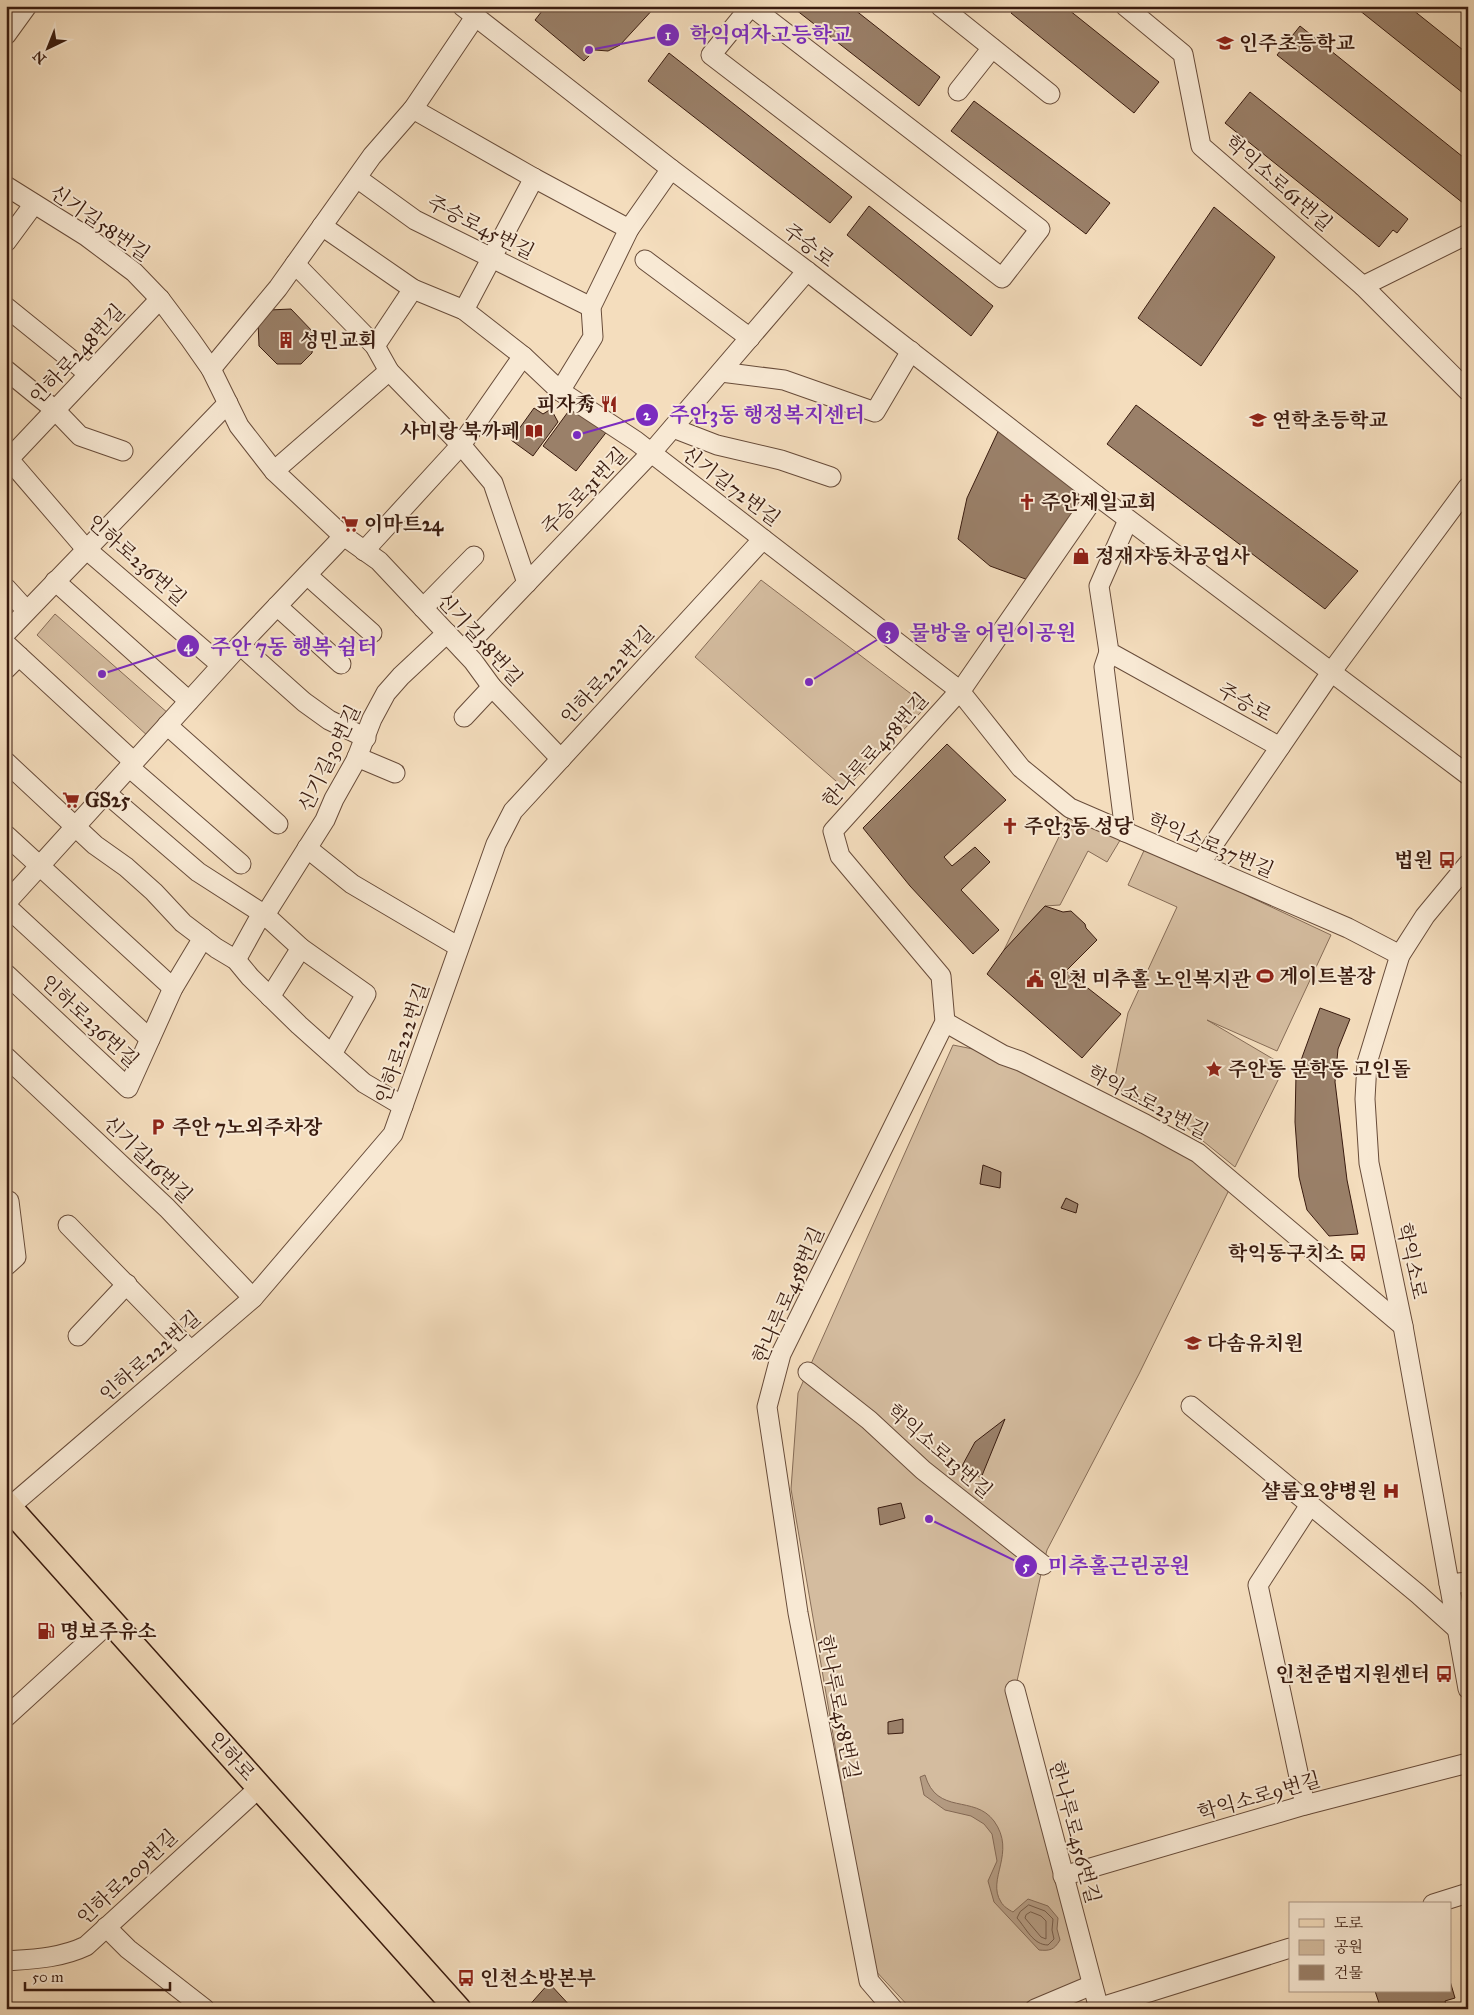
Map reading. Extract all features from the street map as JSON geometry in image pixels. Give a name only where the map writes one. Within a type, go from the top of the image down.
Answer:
[{"type":"main road","name":"인하로","points":[[7,1507],[458,2009]]},
{"type":"street","points":[[6,35],[27,6]]},
{"type":"street","points":[[752,6],[1040,229],[1002,278],[711,55],[752,6]]},
{"type":"street","points":[[940,6],[1050,94]]},
{"type":"street","name":"학익소로61번길","points":[[1126,6],[1184,54],[1201,146],[1363,286],[1468,391]]},
{"type":"street","points":[[211,369],[278,288],[372,156],[413,109],[468,12]]},
{"type":"street","name":"주승로","points":[[468,12],[911,351],[1128,520],[1332,671],[1468,775]]},
{"type":"street","points":[[958,91],[992,48]]},
{"type":"street","points":[[413,109],[534,178],[629,229]]},
{"type":"street","points":[[560,391],[593,337],[590,307],[629,229],[671,169]]},
{"type":"street","name":"주승로45번길","points":[[357,178],[415,220],[590,307]]},
{"type":"street","points":[[464,310],[534,178]]},
{"type":"street","name":"신기길58번길","points":[[6,186],[86,236],[134,272],[160,299],[190,339],[211,369],[239,426],[274,471],[341,534],[379,561],[463,650],[492,687],[561,759]]},
{"type":"street","points":[[6,242],[34,204]]},
{"type":"street","name":"신기길72번길","points":[[322,226],[413,289],[464,310],[523,356],[560,391],[636,441],[959,690]]},
{"type":"street","points":[[1363,286],[1468,234]]},
{"type":"street","points":[[645,260],[750,338]]},
{"type":"street","points":[[295,264],[375,346],[389,371],[461,445]]},
{"type":"street","name":"주승로31번길","points":[[463,650],[651,454],[807,271]]},
{"type":"street","points":[[375,346],[413,289]]},
{"type":"street","name":"인하로248번길","points":[[7,459],[160,299]]},
{"type":"street","points":[[6,308],[89,374]]},
{"type":"street","points":[[721,372],[784,380],[875,412],[911,351]]},
{"type":"street","points":[[364,551],[461,445],[523,356]]},
{"type":"street","points":[[6,370],[55,410],[80,436],[123,452]]},
{"type":"street","points":[[274,471],[389,371]]},
{"type":"street","points":[[6,633],[26,610],[228,403]]},
{"type":"street","points":[[673,428],[717,445],[781,460],[831,476]]},
{"type":"street","name":"주승로31번길","points":[[461,445],[494,483],[527,583]]},
{"type":"street","name":"인하로236번길","points":[[7,459],[86,548],[221,665]]},
{"type":"street","points":[[1332,671],[1468,487]]},
{"type":"street","points":[[959,690],[1096,495]]},
{"type":"street","points":[[1125,832],[1104,666],[1109,652],[1099,586],[1128,520]]},
{"type":"street","points":[[150,1039],[6,904],[221,665],[339,541],[341,534]]},
{"type":"street","name":"인하로222번길","points":[[7,1507],[253,1298],[393,1134],[496,844],[513,812],[763,539]]},
{"type":"street","points":[[423,608],[474,556]]},
{"type":"street","points":[[307,575],[372,634]]},
{"type":"street","points":[[55,581],[189,701]]},
{"type":"street","points":[[6,588],[26,610]]},
{"type":"street","points":[[277,606],[341,664]]},
{"type":"street","name":"신기길30번길","points":[[236,960],[257,922],[265,915],[325,820],[357,757],[372,719],[386,693],[401,676],[447,633]]},
{"type":"street","points":[[240,645],[304,702],[330,720],[366,738]]},
{"type":"street","name":"주승로","points":[[1109,652],[1280,747],[1332,671]]},
{"type":"street","points":[[11,657],[241,864]]},
{"type":"street","points":[[464,717],[492,687]]},
{"type":"street","name":"학익소로37번길","points":[[959,690],[1022,768],[1070,808],[1348,928],[1400,955]]},
{"type":"street","name":"한나루로458번길","points":[[893,2009],[869,1981],[798,1613],[767,1407],[781,1354],[945,1022],[941,976],[840,856],[833,831],[959,690]]},
{"type":"street","points":[[167,725],[278,824]]},
{"type":"street","points":[[1200,864],[1280,747]]},
{"type":"street","points":[[357,757],[395,773]]},
{"type":"street","points":[[6,762],[95,845],[126,867],[154,892],[183,923],[236,960],[270,997],[364,1082],[403,1106]]},
{"type":"street","points":[[106,793],[198,872],[265,915],[301,948],[366,994],[332,1054]]},
{"type":"street","points":[[6,835],[172,988]]},
{"type":"street","points":[[307,848],[352,884],[460,947]]},
{"type":"street","name":"학익소로","points":[[1468,864],[1426,916],[1400,955],[1367,1063],[1365,1099],[1369,1163],[1403,1326],[1468,1689]]},
{"type":"street","name":"인하로236번길","points":[[6,974],[128,1088],[172,988],[203,938]]},
{"type":"street","points":[[270,997],[301,948]]},
{"type":"street","name":"학익소로23번길","points":[[945,1022],[1003,1055],[1145,1124],[1198,1153],[1403,1326]]},
{"type":"street","name":"신기길16번길","points":[[6,1057],[160,1201],[253,1298]]},
{"type":"street","points":[[6,1266],[16,1257],[9,1201]]},
{"type":"street","points":[[68,1225],[191,1351]]},
{"type":"street","points":[[78,1336],[127,1284]]},
{"type":"street","name":"학익소로13번길","points":[[808,1372],[869,1420],[923,1470],[1043,1565]]},
{"type":"street","points":[[1191,1406],[1457,1629]]},
{"type":"street","points":[[1305,1805],[1258,1585],[1310,1505]]},
{"type":"street","points":[[1449,1584],[1468,1582]]},
{"type":"street","points":[[6,1717],[111,1621]]},
{"type":"street","name":"한나루로456번길","points":[[1015,1690],[1098,2008]]},
{"type":"street","name":"학익소로9번길","points":[[1063,1876],[1305,1805],[1468,1763]]},
{"type":"street","name":"인하로209번길","points":[[6,1961],[49,1957],[74,1952],[86,1946],[260,1787]]},
{"type":"street","points":[[1439,1902],[1468,1893]]},
{"type":"street","points":[[106,1927],[128,1950],[204,2009]]},
{"type":"street","points":[[1098,2008],[1289,1948]]},
{"type":"street","points":[[1035,2009],[1092,1985]]},
{"type":"green space","points":[[761,580],[927,706],[845,789],[695,657]]},
{"type":"green space","points":[[55,614],[169,714],[149,737],[37,635]]},
{"type":"green space","points":[[1071,812],[1125,832],[1107,862],[1088,851],[1060,905],[1045,906],[1004,950]]},
{"type":"green space","points":[[1148,842],[1250,897],[1331,935],[1277,1051],[1207,1020],[1285,1066],[1235,1167],[1171,1115],[1113,1087],[1128,1013],[1177,907],[1128,885]]},
{"type":"green space","points":[[953,1045],[1003,1055],[1188,1156],[1229,1190],[1139,1374],[1047,1550],[1043,1565],[1015,1690],[1092,1985],[1024,2009],[911,2009],[873,1968],[791,1489],[798,1393]]},
{"type":"water","points":[[925,1775],[931,1788],[938,1796],[976,1808],[986,1813],[994,1821],[1003,1844],[997,1884],[997,1893],[1001,1902],[1013,1912],[1028,1899],[1048,1906],[1058,1918],[1057,1929],[1060,1940],[1054,1948],[1039,1950],[994,1902],[988,1881],[997,1861],[992,1834],[984,1824],[971,1816],[945,1810],[924,1795],[920,1777]]},
{"type":"building","points":[[546,6],[656,6],[620,45],[608,51],[595,50],[584,61],[535,20]]},
{"type":"building","points":[[791,6],[850,6],[940,77],[919,106]]},
{"type":"building","points":[[1016,6],[1064,6],[1159,82],[1134,113],[1011,13]]},
{"type":"building","points":[[1354,6],[1408,6],[1468,54],[1468,97]]},
{"type":"building","points":[[1300,26],[1468,161],[1468,207],[1277,55]]},
{"type":"building","points":[[669,53],[852,197],[830,223],[648,81]]},
{"type":"building","points":[[1250,92],[1408,219],[1397,233],[1393,230],[1379,247],[1225,123]]},
{"type":"building","points":[[974,101],[1110,203],[1086,234],[951,131]]},
{"type":"building","points":[[869,206],[993,306],[971,336],[847,235]]},
{"type":"building","points":[[1214,207],[1275,257],[1201,366],[1138,318]]},
{"type":"building","name":"성민교회","points":[[291,309],[314,333],[312,353],[301,364],[277,364],[259,346],[258,321],[269,310]]},
{"type":"building","points":[[576,401],[612,425],[576,471],[543,446]]},
{"type":"building","points":[[1136,405],[1358,571],[1325,609],[1107,444]]},
{"type":"building","name":"사미랑 북까페","points":[[534,408],[543,414],[551,409],[558,422],[533,456],[511,440]]},
{"type":"building","name":"주안제일교회","points":[[1002,423],[1096,495],[1031,581],[990,566],[958,539],[967,498]]},
{"type":"building","name":"주안3동 성당","points":[[947,744],[1006,800],[944,857],[952,866],[975,847],[990,862],[961,890],[999,930],[973,954],[910,886],[863,828]]},
{"type":"building","name":"인천 미추홀 노인복지관","points":[[1045,906],[1063,912],[1071,911],[1085,924],[1086,928],[1097,940],[1066,971],[1121,1014],[1082,1058],[987,974],[1004,950]]},
{"type":"building","points":[[1320,1008],[1350,1019],[1338,1049],[1335,1082],[1347,1180],[1358,1234],[1329,1236],[1307,1210],[1299,1177],[1295,1122],[1296,1074]]},
{"type":"building","points":[[983,1165],[1001,1172],[1000,1188],[980,1184]]},
{"type":"building","points":[[1066,1198],[1078,1204],[1076,1213],[1061,1208]]},
{"type":"building","points":[[1005,1419],[981,1478],[962,1466],[975,1442]]},
{"type":"building","points":[[901,1503],[905,1518],[880,1525],[878,1508]]},
{"type":"building","points":[[903,1719],[903,1733],[888,1734],[888,1722]]},
{"type":"building","points":[[549,1983],[573,2009],[526,2009]]},
{"type":"building","points":[[1452,1988],[1455,1998],[1445,2001],[1447,2009],[1381,2009],[1375,1992],[1452,1992]]},
{"type":"place","name":"인주초등학교","points":[[1225,43]]},
{"type":"place","name":"학익여자고등학교","points":[[589,50]]},
{"type":"place","name":"성민교회","points":[[286,340]]},
{"type":"place","name":"피자秀","points":[[609,404]]},
{"type":"place","name":"연학초등학교","points":[[1258,420]]},
{"type":"place","name":"사미랑 북까페","points":[[534,431]]},
{"type":"place","name":"주안3동 행정복지센터","points":[[577,435]]},
{"type":"place","name":"주안제일교회","points":[[1027,502]]},
{"type":"place","name":"이마트24","points":[[350,524]]},
{"type":"place","name":"정재자동차공업사","points":[[1081,556]]},
{"type":"place","name":"주안 7동 행복 쉼터","points":[[102,674]]},
{"type":"place","name":"물방울 어린이공원","points":[[809,682]]},
{"type":"place","name":"GS25","points":[[71,800]]},
{"type":"place","name":"주안3동 성당","points":[[1010,826]]},
{"type":"place","name":"법원","points":[[1447,860]]},
{"type":"place","name":"게이트볼장","points":[[1265,976]]},
{"type":"place","name":"인천 미추홀 노인복지관","points":[[1035,979]]},
{"type":"place","name":"주안동 문학동 고인돌","points":[[1214,1069]]},
{"type":"place","name":"주안 7노외주차장","points":[[158,1127]]},
{"type":"place","name":"학익동구치소","points":[[1358,1253]]},
{"type":"place","name":"다솜유치원","points":[[1193,1343]]},
{"type":"place","name":"샬롬요양병원","points":[[1391,1491]]},
{"type":"place","name":"미추홀근린공원","points":[[929,1519]]},
{"type":"place","name":"명보주유소","points":[[46,1631]]},
{"type":"place","name":"인천준법지원센터","points":[[1444,1674]]},
{"type":"place","name":"인천소방본부","points":[[466,1978]]}]
